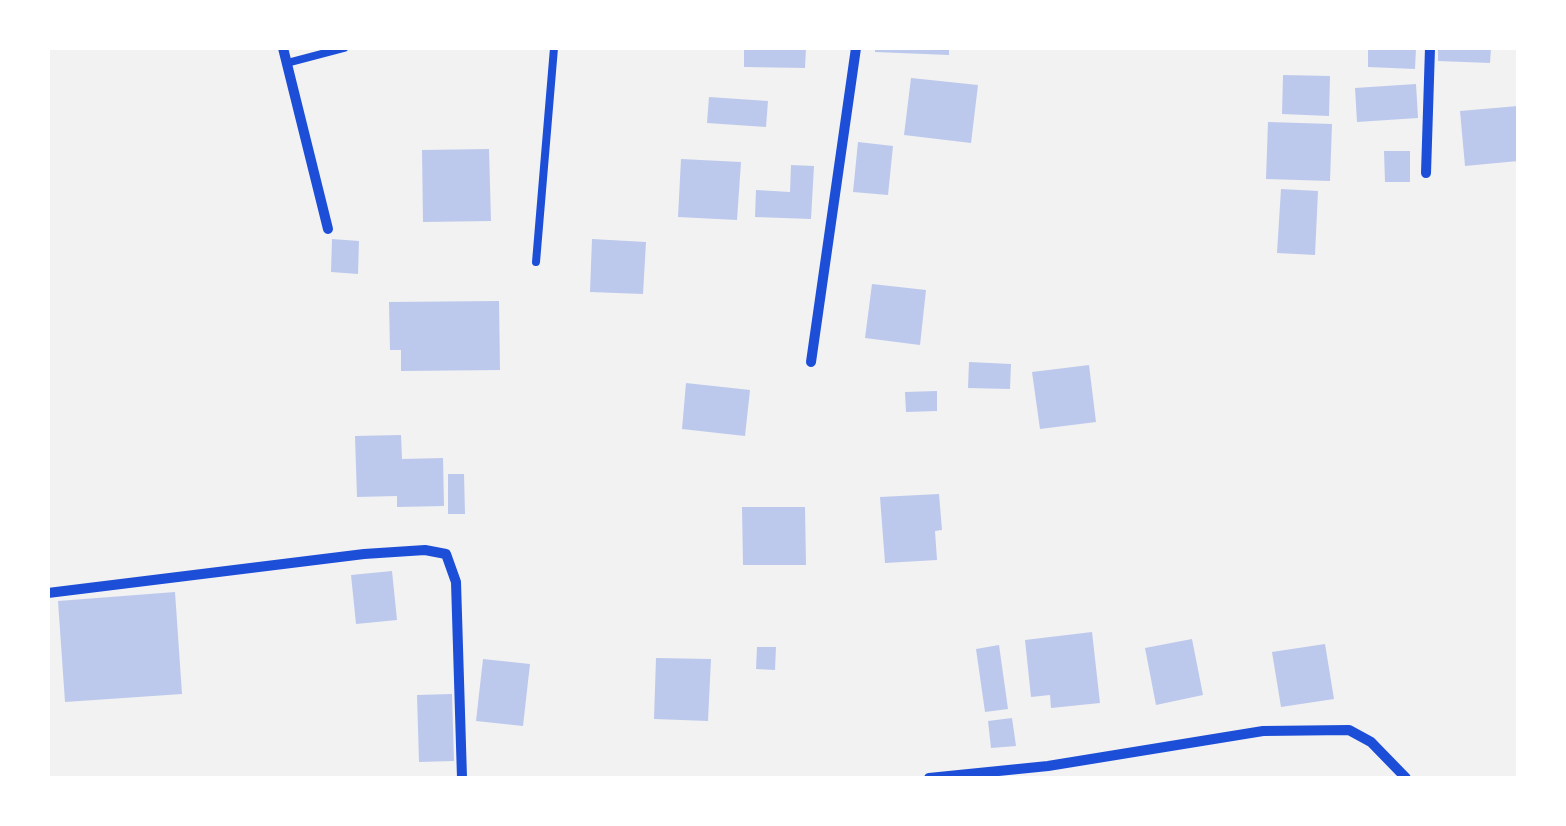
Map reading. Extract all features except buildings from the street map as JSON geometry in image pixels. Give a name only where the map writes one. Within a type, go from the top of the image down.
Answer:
[{"type":"street","points":[[283,48],[328,229]]},
{"type":"street","points":[[811,362],[856,48]]},
{"type":"street","points":[[1426,173],[1430,48]]},
{"type":"street","points":[[48,593],[364,554],[425,550],[446,554],[456,582],[462,778]]},
{"type":"street","points":[[929,778],[1048,766],[1263,731],[1349,730],[1371,742],[1406,778]]},
{"type":"lane","points":[[287,63],[344,48]]},
{"type":"lane","points":[[536,262],[554,48]]}]
